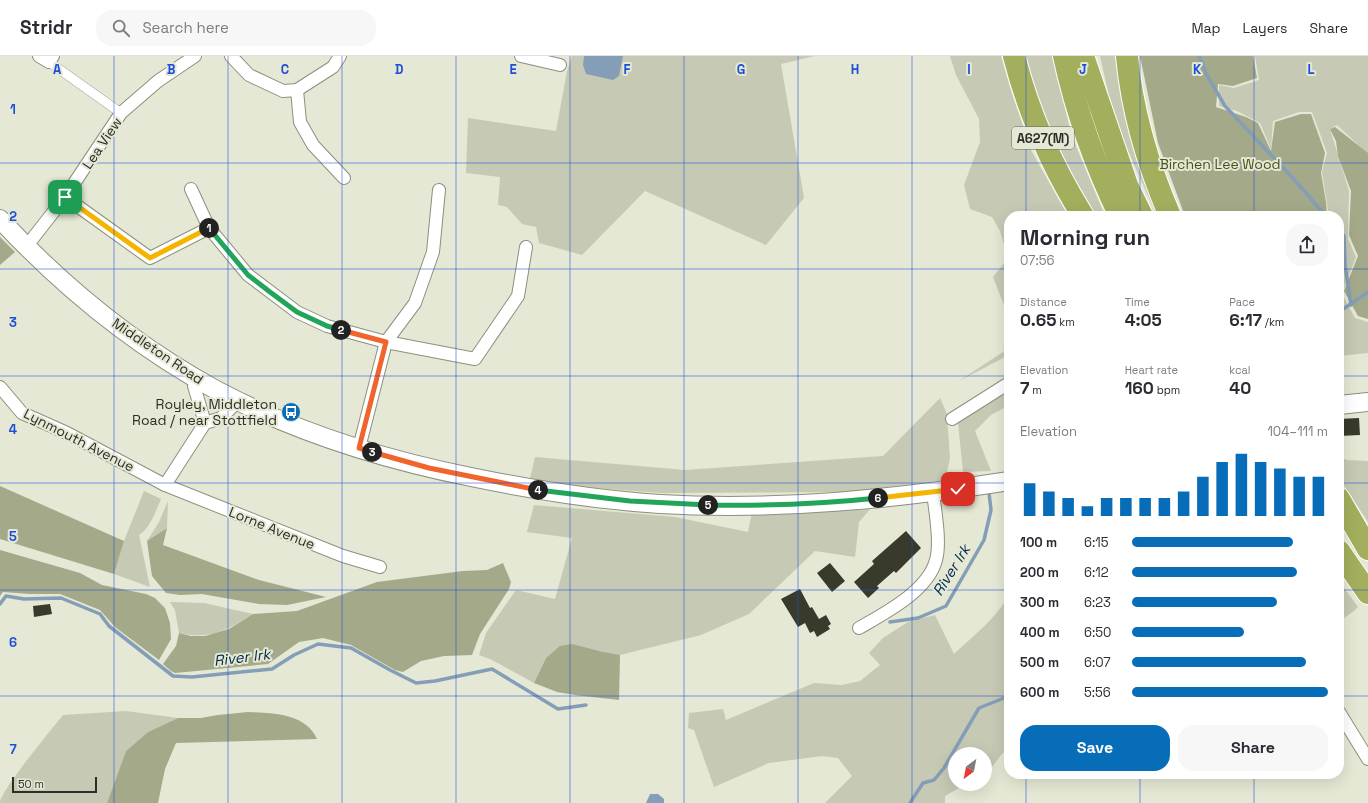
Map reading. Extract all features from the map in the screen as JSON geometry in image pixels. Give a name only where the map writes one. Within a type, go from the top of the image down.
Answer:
[{"type":"highway","name":"A627(M)","points":[[1014,56],[1019,77],[1044,140],[1069,194],[1080,211]]},
{"type":"highway","name":"A627(M)","points":[[1064,56],[1068,78],[1085,132],[1118,211]]},
{"type":"highway","points":[[1083,56],[1124,178],[1140,211]]},
{"type":"highway","points":[[1126,56],[1128,73],[1142,139],[1153,175],[1168,211]]},
{"type":"highway","points":[[1344,511],[1368,549]]},
{"type":"highway","points":[[1344,513],[1368,559]]},
{"type":"highway","points":[[1344,558],[1368,593]]},
{"type":"highway","points":[[1344,563],[1368,593]]},
{"type":"main road","name":"Middleton Road","points":[[0,219],[26,247],[83,298],[139,341],[197,378],[236,400],[286,422],[359,448],[429,468],[531,489],[638,502],[689,505],[756,506],[829,502],[933,492],[1004,482]]},
{"type":"main road","points":[[1344,404],[1368,402]]},
{"type":"street","name":"Lea View","points":[[26,247],[65,197],[121,112],[158,81],[195,56]]},
{"type":"street","points":[[231,56],[248,75],[283,91],[297,90],[333,67],[340,56]]},
{"type":"street","points":[[522,56],[560,65]]},
{"type":"street","points":[[47,58],[121,112]]},
{"type":"street","points":[[297,90],[300,122],[313,145],[344,178]]},
{"type":"street","points":[[191,189],[210,228],[248,275],[297,312],[327,326],[386,342],[475,359],[518,296],[526,247]]},
{"type":"street","points":[[359,448],[386,342],[415,303],[433,252],[439,190]]},
{"type":"street","points":[[65,197],[150,258],[210,228]]},
{"type":"street","points":[[197,378],[194,386],[205,423]]},
{"type":"street","points":[[952,419],[1004,386]]},
{"type":"street","name":"Lynmouth Avenue","points":[[0,387],[22,413],[67,433],[165,485]]},
{"type":"street","points":[[165,485],[205,423],[221,418],[232,407],[236,400]]},
{"type":"street","name":"Lorne Avenue","points":[[165,485],[343,556],[380,567]]},
{"type":"street","points":[[859,628],[904,600],[924,581],[933,567],[938,547],[933,492]]},
{"type":"street","points":[[1344,720],[1368,759]]},
{"type":"green space","points":[[572,56],[815,56],[781,64],[804,198],[766,245],[645,191],[582,255],[539,243],[536,227],[522,224],[507,207],[498,205],[500,177],[466,173],[468,118],[556,131],[567,71]]},
{"type":"green space","points":[[950,56],[1001,56],[1012,94],[1032,152],[1065,211],[1004,211],[1004,244],[1000,231],[992,217],[970,209],[964,185],[980,142],[979,119],[956,75]]},
{"type":"green space","points":[[1021,56],[1053,56],[1071,134],[1103,211],[1088,211],[1071,185]]},
{"type":"green space","points":[[1100,56],[1117,56],[1121,95],[1156,211],[1155,211],[1115,122]]},
{"type":"green space","name":"Birchen Lee Wood","points":[[1140,56],[1253,56],[1257,78],[1233,86],[1218,84],[1216,107],[1246,117],[1258,123],[1271,151],[1275,122],[1301,114],[1311,114],[1325,153],[1321,173],[1327,211],[1183,211],[1158,143]]},
{"type":"green space","points":[[1255,56],[1368,56],[1368,154],[1337,125],[1330,129],[1349,191],[1348,239],[1356,257],[1344,289],[1344,211],[1328,211],[1322,172],[1327,153],[1312,112],[1299,112],[1273,121],[1271,149],[1260,123],[1237,111],[1219,106],[1219,85],[1234,88],[1259,80]]},
{"type":"green space","points":[[1335,127],[1368,153],[1368,319],[1358,316],[1344,291],[1358,256],[1349,235],[1351,191],[1338,156],[1336,141],[1330,129]]},
{"type":"green space","points":[[0,237],[15,252],[0,265]]},
{"type":"green space","points":[[1004,263],[1004,305],[993,277]]},
{"type":"green space","points":[[1344,298],[1355,318],[1368,322],[1368,353],[1344,355]]},
{"type":"green space","points":[[1004,351],[1004,358],[959,381]]},
{"type":"green space","points":[[1004,392],[1004,408],[991,415],[975,431],[991,471],[963,472],[958,423]]},
{"type":"green space","points":[[940,398],[947,414],[950,459],[945,480],[846,492],[661,493],[529,483],[535,457],[685,470],[883,456]]},
{"type":"green space","points":[[1344,459],[1368,461],[1368,522],[1344,486]]},
{"type":"green space","points":[[0,486],[124,541],[114,574],[0,539]]},
{"type":"green space","points":[[144,491],[161,499],[150,524],[139,535],[150,587],[114,574],[124,541]]},
{"type":"green space","points":[[168,501],[167,528],[147,541],[159,522]]},
{"type":"green space","points":[[877,501],[859,522],[855,557],[815,551],[749,614],[701,635],[620,655],[599,651],[546,658],[534,683],[492,660],[479,655],[486,633],[516,590],[555,599],[572,538],[527,532],[534,505],[675,517],[748,532],[752,512]]},
{"type":"green space","points":[[167,528],[163,545],[259,580],[326,597],[287,605],[259,604],[202,594],[180,595],[166,593],[152,576],[147,541]]},
{"type":"green space","points":[[0,550],[80,573],[102,585],[146,594],[155,598],[165,608],[170,623],[171,639],[159,660],[115,627],[100,610],[60,594],[3,592],[0,596]]},
{"type":"green space","points":[[503,563],[511,582],[509,589],[480,634],[472,655],[444,656],[421,661],[403,672],[395,670],[351,645],[323,638],[299,642],[268,664],[175,673],[163,664],[176,646],[179,633],[191,636],[205,636],[229,629],[253,614],[297,611],[377,582],[463,571],[487,570]]},
{"type":"green space","points":[[1344,588],[1358,607],[1344,618]]},
{"type":"green space","points":[[170,602],[204,603],[253,614],[235,625],[218,632],[190,635],[179,633],[175,610]]},
{"type":"green space","points":[[1004,603],[1004,752],[992,767],[992,747],[948,747],[948,791],[954,791],[945,796],[945,803],[825,803],[852,776],[838,758],[822,756],[769,763],[714,787],[694,730],[688,728],[689,713],[723,709],[726,720],[814,683],[842,685],[860,681],[880,665],[869,653],[883,638],[908,622],[935,615],[954,654],[992,618]]},
{"type":"green space","points":[[572,644],[620,655],[619,700],[557,692],[534,683],[546,658],[560,646]]},
{"type":"green space","points":[[126,711],[178,718],[148,732],[126,751],[107,803],[0,803],[8,786],[63,715]]},
{"type":"green space","points":[[248,712],[277,714],[296,719],[312,730],[317,739],[176,743],[165,769],[158,803],[107,803],[126,751],[148,732],[178,718],[201,718]]},
{"type":"water","points":[[584,56],[623,56],[619,76],[613,80],[586,74],[583,65]]},
{"type":"water","points":[[650,794],[658,794],[664,799],[664,803],[646,803]]},
{"type":"building","points":[[1359,418],[1360,435],[1344,436],[1344,419]]},
{"type":"building","points":[[906,531],[921,548],[896,573],[894,571],[877,586],[879,588],[868,598],[854,582],[874,564],[872,561]]},
{"type":"building","points":[[830,563],[845,581],[832,592],[817,573]]},
{"type":"building","points":[[800,589],[810,608],[812,607],[819,619],[826,615],[831,624],[828,626],[830,629],[817,637],[814,631],[810,633],[805,623],[798,627],[781,599]]},
{"type":"building","points":[[50,604],[52,614],[34,617],[33,606]]},
{"type":"waterway","points":[[1199,56],[1207,75],[1225,106],[1322,211]]},
{"type":"waterway","points":[[1344,236],[1345,265],[1351,305]]},
{"type":"waterway","name":"River Irk","points":[[1344,309],[1368,292]]},
{"type":"waterway","name":"River Irk","points":[[890,622],[918,618],[946,606],[984,540],[991,510],[989,493]]},
{"type":"waterway","name":"River Irk","points":[[0,604],[6,596],[24,599],[61,598],[100,614],[109,626],[173,676],[192,677],[272,669],[294,655],[318,644],[351,648],[416,683],[435,681],[492,669],[558,709],[586,705]]},
{"type":"waterway","points":[[910,803],[923,783],[934,780],[944,768],[979,708],[1004,698]]},
{"type":"place","name":"Royley, Middleton Road / near Stottfield","points":[[291,412]]},
{"type":"route","points":[[65,197],[150,258],[210,228],[248,275],[297,312],[327,326],[386,342],[359,448],[429,468],[531,489],[580,496],[661,504],[756,506],[829,502],[958,489]]}]
